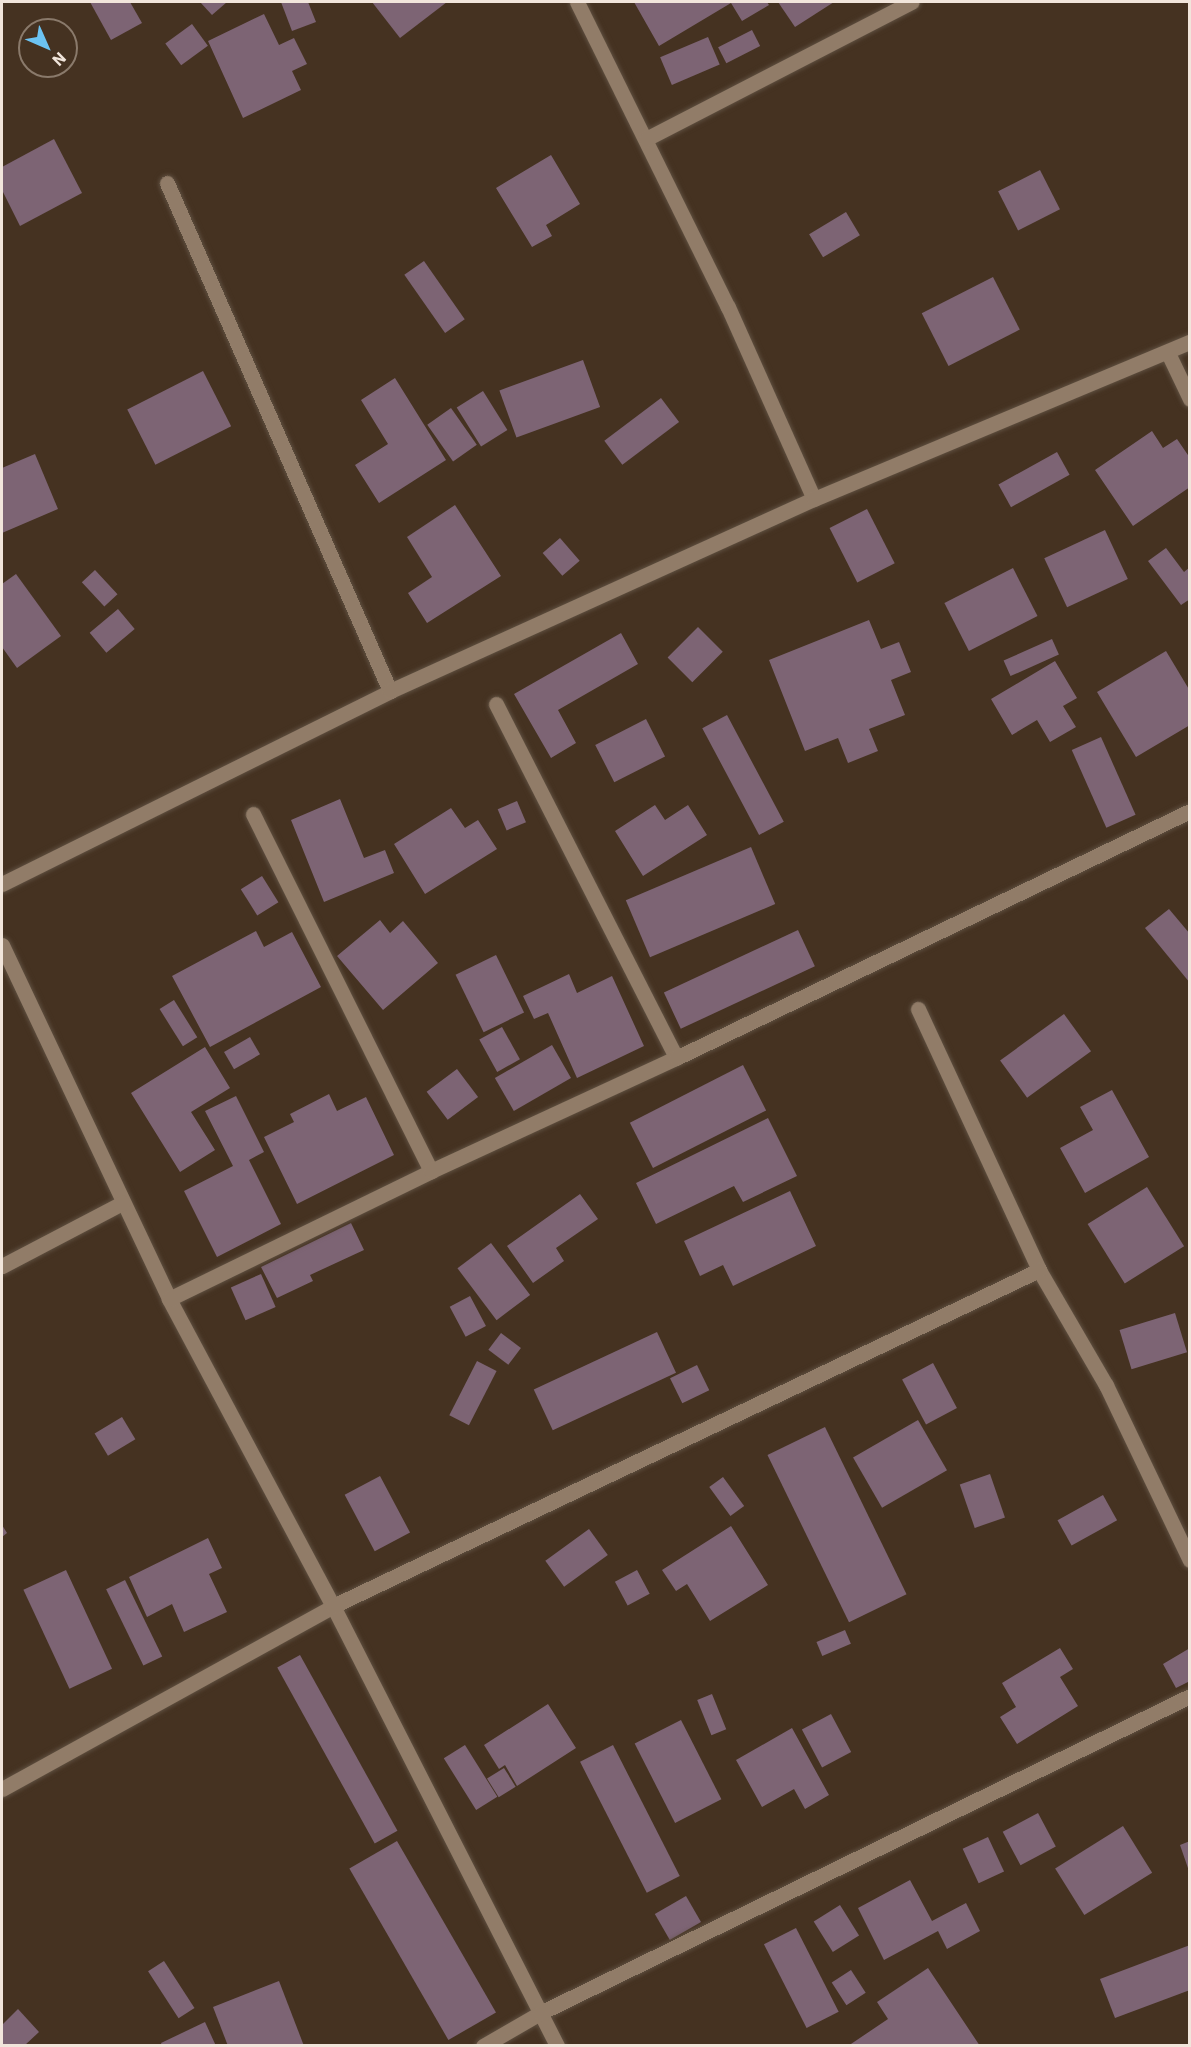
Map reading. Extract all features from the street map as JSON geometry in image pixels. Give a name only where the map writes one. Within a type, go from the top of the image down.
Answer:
[{"type":"street","points":[[577,2],[728,307],[814,499]]},
{"type":"street","points":[[646,139],[912,2]]},
{"type":"street","points":[[167,183],[390,691]]},
{"type":"street","points":[[2,884],[390,691],[814,499],[1190,342]]},
{"type":"street","points":[[1168,353],[1190,399]]},
{"type":"street","points":[[496,704],[534,773],[676,1058]]},
{"type":"street","points":[[169,1299],[431,1171],[676,1058],[1190,811]]},
{"type":"street","points":[[253,814],[431,1171]]},
{"type":"street","points":[[2,945],[169,1299],[333,1606],[556,2046]]},
{"type":"street","points":[[918,1009],[1039,1270],[1106,1385],[1190,1560]]},
{"type":"street","points":[[2,1266],[122,1203]]},
{"type":"street","points":[[2,1789],[333,1606],[1039,1270]]},
{"type":"street","points":[[483,2046],[540,2013],[1190,1696]]},
{"type":"building","points":[[90,2],[130,2],[142,23],[111,40]]},
{"type":"building","points":[[200,2],[227,2],[212,15]]},
{"type":"building","points":[[281,2],[308,2],[316,22],[292,31]]},
{"type":"building","points":[[372,2],[447,2],[400,38]]},
{"type":"building","points":[[634,2],[767,2],[769,5],[742,21],[731,3],[659,46]]},
{"type":"building","points":[[778,2],[834,2],[795,27]]},
{"type":"building","points":[[264,14],[279,45],[294,38],[307,64],[292,71],[301,90],[243,118],[208,41]]},
{"type":"building","points":[[192,24],[208,46],[181,65],[165,43]]},
{"type":"building","points":[[752,30],[760,46],[726,63],[718,47]]},
{"type":"building","points":[[708,37],[720,65],[672,85],[660,57]]},
{"type":"building","points":[[54,139],[82,193],[20,226],[2,190],[2,167]]},
{"type":"building","points":[[551,155],[580,204],[546,225],[552,236],[532,247],[496,188]]},
{"type":"building","points":[[1040,170],[1060,209],[1018,231],[998,191]]},
{"type":"building","points":[[846,212],[860,235],[823,257],[809,234]]},
{"type":"building","points":[[424,261],[465,319],[445,333],[404,275]]},
{"type":"building","points":[[993,277],[1020,330],[949,366],[922,313]]},
{"type":"building","points":[[583,360],[600,407],[516,437],[499,390]]},
{"type":"building","points":[[203,371],[231,426],[155,465],[127,410]]},
{"type":"building","points":[[395,378],[446,460],[379,503],[355,465],[388,444],[361,400]]},
{"type":"building","points":[[483,391],[507,430],[481,446],[457,407]]},
{"type":"building","points":[[661,398],[679,422],[622,465],[604,441]]},
{"type":"building","points":[[451,408],[477,445],[453,461],[427,425]]},
{"type":"building","points":[[1152,431],[1163,448],[1177,439],[1190,458],[1190,487],[1133,526],[1095,470]]},
{"type":"building","points":[[1057,452],[1070,475],[1011,507],[998,484]]},
{"type":"building","points":[[35,454],[58,509],[2,533],[2,468]]},
{"type":"building","points":[[455,505],[501,576],[427,623],[408,593],[432,577],[407,537]]},
{"type":"building","points":[[867,509],[895,563],[857,582],[830,528]]},
{"type":"building","points":[[1105,530],[1128,579],[1067,607],[1044,558]]},
{"type":"building","points":[[560,538],[580,561],[562,576],[543,553]]},
{"type":"building","points":[[1166,548],[1184,572],[1190,567],[1190,599],[1181,605],[1148,561]]},
{"type":"building","points":[[1013,568],[1038,616],[969,651],[944,603]]},
{"type":"building","points":[[95,570],[118,594],[104,606],[82,582]]},
{"type":"building","points":[[16,574],[61,636],[17,668],[2,647],[2,584]]},
{"type":"building","points":[[118,609],[135,629],[106,653],[90,633]]},
{"type":"building","points":[[869,620],[881,649],[899,642],[911,672],[891,680],[905,715],[869,729],[878,751],[848,763],[838,738],[805,751],[769,660]]},
{"type":"building","points":[[698,627],[723,652],[692,682],[668,657]]},
{"type":"building","points":[[621,633],[638,664],[558,710],[576,743],[551,758],[514,694]]},
{"type":"building","points":[[1052,639],[1059,655],[1010,676],[1004,661]]},
{"type":"building","points":[[1166,651],[1190,691],[1190,725],[1136,757],[1097,692]]},
{"type":"building","points":[[1055,661],[1077,698],[1063,706],[1076,727],[1050,742],[1037,720],[1012,735],[991,699]]},
{"type":"building","points":[[727,715],[784,822],[759,835],[702,728]]},
{"type":"building","points":[[646,719],[665,756],[614,782],[595,745]]},
{"type":"building","points":[[1101,737],[1136,815],[1106,828],[1072,750]]},
{"type":"building","points":[[340,799],[364,858],[385,850],[394,873],[324,902],[291,820]]},
{"type":"building","points":[[517,801],[526,822],[507,830],[498,809]]},
{"type":"building","points":[[655,805],[665,820],[688,805],[707,835],[643,876],[615,831]]},
{"type":"building","points":[[451,808],[465,828],[478,820],[497,849],[425,894],[394,844]]},
{"type":"building","points":[[751,847],[775,904],[650,957],[626,900]]},
{"type":"building","points":[[262,876],[278,902],[257,916],[241,889]]},
{"type":"building","points":[[1169,909],[1190,934],[1190,983],[1145,928]]},
{"type":"building","points":[[380,920],[390,933],[403,921],[438,963],[383,1010],[337,956]]},
{"type":"building","points":[[798,930],[815,966],[681,1029],[664,993]]},
{"type":"building","points":[[256,931],[264,947],[292,932],[321,987],[210,1047],[172,976]]},
{"type":"building","points":[[496,955],[524,1013],[484,1032],[456,975]]},
{"type":"building","points":[[569,974],[577,993],[612,976],[644,1046],[577,1078],[548,1013],[534,1019],[523,996]]},
{"type":"building","points":[[174,1000],[197,1037],[183,1046],[160,1009]]},
{"type":"building","points":[[1064,1014],[1091,1051],[1027,1098],[1000,1060]]},
{"type":"building","points":[[502,1027],[520,1059],[497,1072],[479,1040]]},
{"type":"building","points":[[250,1037],[260,1054],[234,1069],[224,1052]]},
{"type":"building","points":[[552,1045],[571,1078],[514,1111],[495,1078]]},
{"type":"building","points":[[205,1047],[230,1088],[191,1112],[215,1150],[180,1172],[131,1093]]},
{"type":"building","points":[[743,1065],[766,1110],[653,1168],[630,1123]]},
{"type":"building","points":[[457,1069],[478,1097],[448,1120],[427,1092]]},
{"type":"building","points":[[1112,1090],[1149,1157],[1085,1193],[1060,1148],[1093,1130],[1080,1107]]},
{"type":"building","points":[[329,1094],[337,1111],[366,1097],[394,1155],[297,1204],[264,1137],[294,1122],[290,1114]]},
{"type":"building","points":[[236,1096],[264,1152],[249,1160],[281,1224],[217,1257],[184,1191],[233,1166],[205,1111]]},
{"type":"building","points":[[768,1118],[797,1176],[743,1202],[734,1186],[656,1224],[636,1183]]},
{"type":"building","points":[[1147,1187],[1184,1246],[1125,1283],[1088,1224]]},
{"type":"building","points":[[790,1191],[816,1246],[733,1286],[723,1265],[700,1276],[684,1241]]},
{"type":"building","points":[[580,1194],[598,1219],[556,1248],[564,1261],[533,1283],[507,1246]]},
{"type":"building","points":[[351,1223],[364,1250],[310,1275],[313,1281],[277,1298],[261,1267]]},
{"type":"building","points":[[491,1243],[530,1295],[497,1320],[457,1268]]},
{"type":"building","points":[[261,1274],[276,1307],[245,1320],[231,1287]]},
{"type":"building","points":[[470,1296],[486,1326],[466,1337],[450,1307]]},
{"type":"building","points":[[1175,1313],[1187,1352],[1132,1369],[1120,1330]]},
{"type":"building","points":[[657,1332],[676,1373],[553,1430],[534,1389]]},
{"type":"building","points":[[501,1333],[521,1348],[508,1365],[488,1350]]},
{"type":"building","points":[[477,1361],[497,1371],[469,1425],[449,1415]]},
{"type":"building","points":[[933,1363],[957,1408],[926,1424],[902,1379]]},
{"type":"building","points":[[697,1365],[709,1390],[682,1403],[670,1378]]},
{"type":"building","points":[[122,1417],[135,1439],[108,1456],[95,1433]]},
{"type":"building","points":[[918,1420],[947,1470],[882,1508],[853,1458]]},
{"type":"building","points":[[825,1427],[907,1594],[849,1622],[767,1455]]},
{"type":"building","points":[[990,1474],[1005,1517],[975,1528],[960,1484]]},
{"type":"building","points":[[380,1476],[410,1533],[375,1551],[345,1495]]},
{"type":"building","points":[[723,1477],[744,1506],[730,1516],[709,1487]]},
{"type":"building","points":[[1103,1495],[1117,1520],[1072,1546],[1058,1520]]},
{"type":"building","points":[[2,1525],[7,1533],[2,1537]]},
{"type":"building","points":[[731,1526],[768,1585],[710,1621],[687,1584],[676,1591],[662,1570]]},
{"type":"building","points":[[589,1529],[608,1555],[564,1587],[545,1561]]},
{"type":"building","points":[[208,1538],[222,1568],[209,1574],[227,1612],[184,1632],[172,1604],[147,1617],[129,1577]]},
{"type":"building","points":[[66,1570],[112,1669],[69,1689],[23,1590]]},
{"type":"building","points":[[637,1570],[650,1594],[628,1606],[615,1582]]},
{"type":"building","points":[[125,1580],[162,1656],[143,1666],[106,1589]]},
{"type":"building","points":[[845,1630],[851,1644],[822,1656],[816,1642]]},
{"type":"building","points":[[1060,1648],[1073,1669],[1060,1677],[1078,1706],[1017,1744],[1000,1717],[1016,1707],[1002,1683]]},
{"type":"building","points":[[1190,1648],[1190,1681],[1176,1688],[1163,1664]]},
{"type":"building","points":[[300,1655],[397,1831],[375,1843],[277,1668]]},
{"type":"building","points":[[712,1694],[726,1729],[711,1735],[697,1700]]},
{"type":"building","points":[[548,1704],[576,1748],[517,1786],[505,1765],[499,1769],[484,1745]]},
{"type":"building","points":[[831,1714],[851,1752],[822,1767],[802,1729]]},
{"type":"building","points":[[681,1720],[721,1799],[675,1823],[635,1744]]},
{"type":"building","points":[[792,1728],[829,1795],[805,1809],[794,1789],[762,1807],[736,1760]]},
{"type":"building","points":[[465,1745],[497,1797],[476,1810],[444,1758]]},
{"type":"building","points":[[613,1745],[680,1876],[647,1893],[580,1762]]},
{"type":"building","points":[[504,1768],[516,1787],[499,1797],[487,1779]]},
{"type":"building","points":[[1038,1813],[1056,1847],[1021,1865],[1003,1832]]},
{"type":"building","points":[[1123,1826],[1152,1873],[1084,1915],[1055,1868]]},
{"type":"building","points":[[988,1837],[1004,1871],[979,1883],[963,1849]]},
{"type":"building","points":[[397,1841],[496,2012],[448,2040],[349,1869]]},
{"type":"building","points":[[1190,1841],[1190,1871],[1189,1871],[1180,1845]]},
{"type":"building","points":[[910,1880],[932,1921],[966,1903],[980,1931],[947,1949],[938,1931],[884,1960],[858,1908]]},
{"type":"building","points":[[686,1896],[701,1922],[670,1940],[655,1914]]},
{"type":"building","points":[[840,1905],[859,1936],[833,1952],[814,1921]]},
{"type":"building","points":[[796,1928],[839,2012],[807,2028],[764,1944]]},
{"type":"building","points":[[1190,1945],[1190,1990],[1115,2018],[1100,1979]]},
{"type":"building","points":[[164,1961],[194,2008],[179,2018],[148,1971]]},
{"type":"building","points":[[928,1968],[980,2046],[848,2046],[888,2019],[877,2002]]},
{"type":"building","points":[[851,1970],[866,1993],[846,2005],[832,1983]]},
{"type":"building","points":[[279,1981],[304,2046],[228,2046],[213,2007]]},
{"type":"building","points":[[18,2009],[39,2032],[24,2046],[2,2046],[2,2025]]},
{"type":"building","points":[[205,2022],[216,2046],[162,2046],[161,2043]]}]
